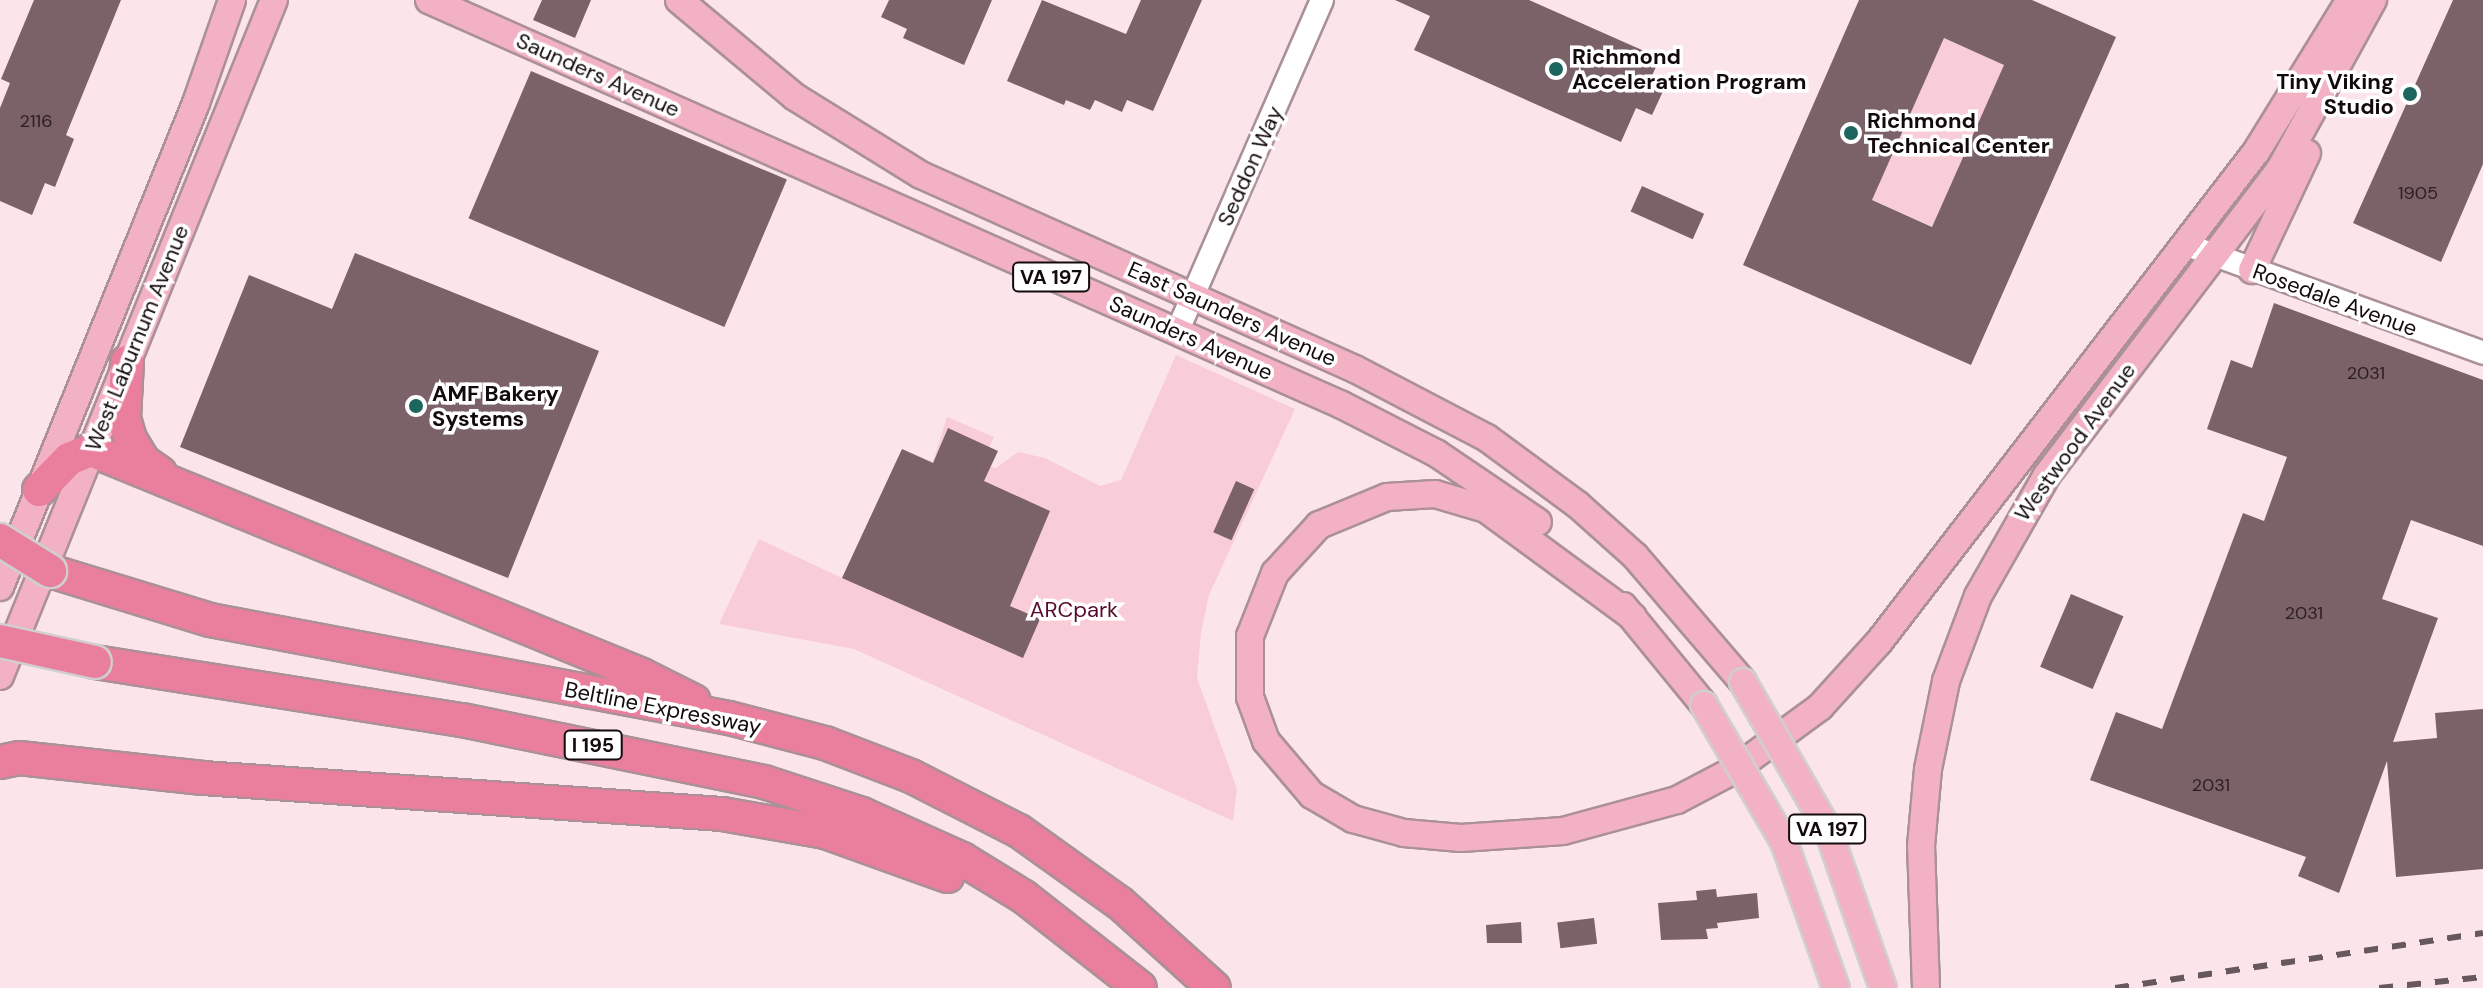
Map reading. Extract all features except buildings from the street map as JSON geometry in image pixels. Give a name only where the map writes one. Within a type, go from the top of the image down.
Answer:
[{"type":"highway","points":[[127,362],[124,418],[130,439],[143,461],[182,488]]},
{"type":"highway","points":[[39,490],[69,459],[91,450],[642,675],[729,718]]},
{"type":"highway","points":[[0,540],[50,571]]},
{"type":"highway","points":[[0,553],[50,571]]},
{"type":"highway","name":"Beltline Expressway","points":[[50,571],[210,620],[729,718],[825,743],[911,776],[1019,831],[1121,904],[1214,988]]},
{"type":"highway","name":"I 195","points":[[0,641],[95,662],[462,720],[764,782],[862,814],[962,859],[1060,925],[1140,988]]},
{"type":"highway","points":[[0,762],[19,758],[203,778],[722,814],[825,832],[911,861],[1060,925]]},
{"type":"main road","name":"West Laburnum Avenue","points":[[0,587],[192,113],[232,0]]},
{"type":"main road","name":"West Laburnum Avenue","points":[[0,676],[274,0]]},
{"type":"main road","name":"Saunders Avenue","points":[[429,0],[1342,405],[1474,476],[1556,538],[1633,617],[1704,705],[1784,842],[1836,988]]},
{"type":"main road","name":"East Saunders Avenue","points":[[679,0],[795,97],[889,157],[1424,402],[1520,460],[1635,556],[1743,682],[1828,830],[1883,988]]},
{"type":"main road","name":"Westwood Avenue","points":[[1633,617],[1486,509],[1435,494],[1387,497],[1319,525],[1275,573],[1250,636],[1250,697],[1266,741],[1292,777],[1333,810],[1379,828],[1461,838],[1529,836],[1640,812],[1706,786],[1794,729],[1845,682],[2187,245],[2256,152],[2350,0]]},
{"type":"main road","name":"Westwood Avenue","points":[[1926,988],[1922,910],[1923,811],[1935,725],[1978,596],[2047,475],[2217,256],[2280,169],[2341,65],[2373,0]]},
{"type":"main road","points":[[2252,270],[2320,124],[2341,65]]},
{"type":"street","name":"Seddon Way","points":[[1177,332],[1322,0]]},
{"type":"street","name":"Rosedale Avenue","points":[[2187,245],[2483,353]]},
{"type":"green space","points":[[1944,38],[2004,65],[1932,227],[1872,200]]},
{"type":"green space","name":"ARCpark","points":[[1176,355],[1295,409],[1209,595],[1201,633],[1197,678],[1237,789],[1233,821],[854,649],[719,624],[759,539],[842,578],[902,449],[933,462],[947,417],[994,437],[981,465],[996,468],[1018,452],[1045,458],[1100,486],[1121,480]]},
{"type":"railway","points":[[2115,988],[2483,933]]},
{"type":"railway","points":[[2379,988],[2483,977]]},
{"type":"place","name":"Richmond Acceleration Program","points":[[1556,69]]},
{"type":"place","name":"Tiny Viking Studio","points":[[2410,94]]},
{"type":"place","name":"Richmond Technical Center","points":[[1851,133]]},
{"type":"place","name":"AMF Bakery Systems","points":[[416,406]]}]
